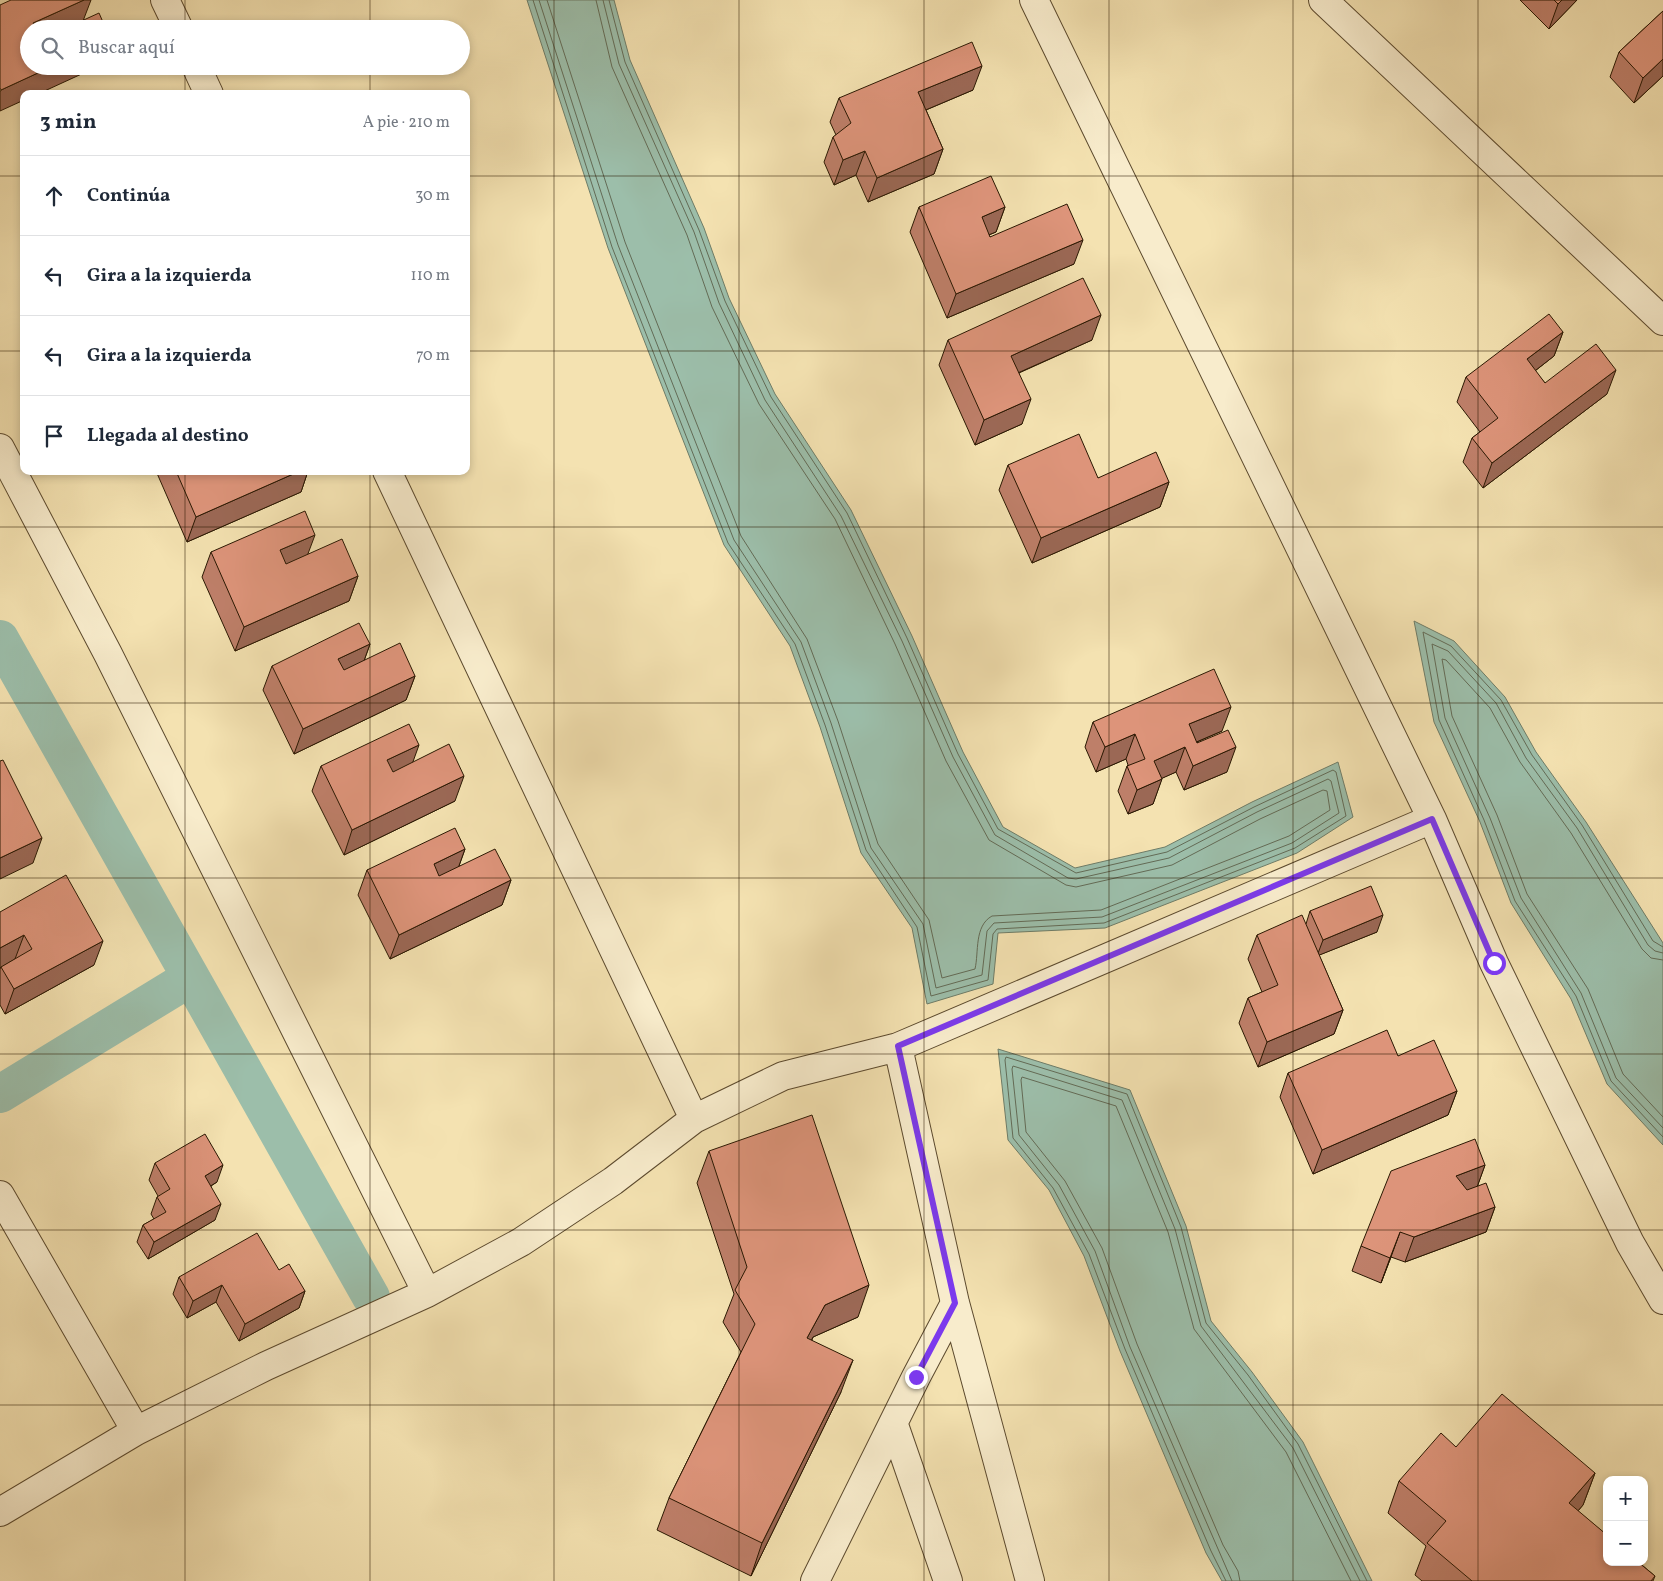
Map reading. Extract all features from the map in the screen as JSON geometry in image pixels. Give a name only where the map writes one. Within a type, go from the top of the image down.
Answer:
[{"type":"street","points":[[165,0],[174,20]]},
{"type":"street","points":[[1034,0],[1432,819],[1494,963],[1630,1243],[1663,1300]]},
{"type":"street","points":[[1324,0],[1663,320]]},
{"type":"street","points":[[200,75],[207,90]]},
{"type":"street","points":[[0,448],[112,663],[427,1293]]},
{"type":"street","points":[[389,475],[694,1119]]},
{"type":"street","points":[[0,1512],[136,1431],[266,1366],[427,1293],[521,1242],[613,1181],[694,1119],[783,1076],[898,1046],[1432,819]]},
{"type":"street","points":[[898,1046],[955,1303],[1030,1581]]},
{"type":"street","points":[[0,1195],[136,1431]]},
{"type":"street","points":[[815,1581],[894,1425],[916,1377],[955,1303]]},
{"type":"street","points":[[894,1425],[948,1581]]},
{"type":"water","points":[[527,0],[614,0],[630,60],[704,228],[729,298],[775,394],[851,510],[912,636],[963,752],[1003,827],[1075,868],[1165,847],[1252,802],[1338,762],[1353,817],[1297,853],[1105,928],[998,933],[993,984],[927,1004],[912,928],[861,853],[820,727],[790,646],[724,545],[608,248]]},
{"type":"water","points":[[1414,621],[1454,641],[1505,697],[1536,752],[1586,822],[1663,943],[1663,1145],[1607,1084],[1571,999],[1511,903],[1480,822],[1434,722]]},
{"type":"water","points":[[998,1049],[1130,1090],[1186,1226],[1211,1321],[1252,1372],[1303,1442],[1372,1581],[1222,1581],[1206,1553],[1120,1351],[1084,1256],[1049,1190],[1008,1140]]},
{"type":"building","points":[[11,0],[84,0],[40,20],[20,20],[20,75],[34,75],[1,90],[0,88],[0,5]]},
{"type":"building","points":[[1554,0],[1562,0],[1558,4]]},
{"type":"building","points":[[1663,11],[1663,59],[1643,78],[1619,52]]},
{"type":"building","points":[[99,13],[102,20],[84,20]]},
{"type":"building","points":[[972,42],[982,66],[918,92],[943,149],[877,178],[865,151],[843,160],[833,137],[851,123],[839,98]]},
{"type":"building","points":[[991,176],[1005,207],[982,217],[990,237],[1067,204],[1083,240],[956,294],[919,207]]},
{"type":"building","points":[[1083,278],[1101,315],[1011,356],[1031,399],[984,420],[948,340]]},
{"type":"building","points":[[1549,314],[1563,332],[1527,359],[1545,383],[1596,344],[1616,370],[1492,463],[1472,438],[1498,418],[1466,377]]},
{"type":"building","points":[[1079,434],[1098,478],[1156,452],[1169,482],[1041,538],[1008,465]]},
{"type":"building","points":[[178,475],[291,475],[196,517]]},
{"type":"building","points":[[305,511],[315,535],[280,550],[286,564],[342,539],[358,576],[244,627],[211,552]]},
{"type":"building","points":[[359,623],[370,644],[338,659],[344,670],[400,643],[415,676],[303,729],[272,666]]},
{"type":"building","points":[[1214,669],[1231,707],[1189,724],[1197,743],[1228,730],[1236,747],[1193,766],[1185,747],[1154,761],[1162,779],[1137,790],[1127,766],[1145,759],[1135,734],[1105,747],[1093,722]]},
{"type":"building","points":[[409,724],[419,745],[387,760],[393,772],[449,744],[464,776],[352,830],[321,766]]},
{"type":"building","points":[[3,760],[42,838],[0,858],[0,761]]},
{"type":"building","points":[[455,828],[465,849],[434,864],[439,876],[495,849],[511,880],[399,935],[367,870]]},
{"type":"building","points":[[66,875],[103,941],[14,989],[1,967],[32,949],[24,935],[0,948],[0,912]]},
{"type":"building","points":[[1371,886],[1383,915],[1323,940],[1310,911]]},
{"type":"building","points":[[1302,915],[1343,1010],[1267,1042],[1248,998],[1278,985],[1257,935]]},
{"type":"building","points":[[1387,1030],[1398,1056],[1434,1040],[1457,1091],[1322,1150],[1288,1073]]},
{"type":"building","points":[[812,1115],[869,1285],[825,1305],[807,1338],[853,1360],[762,1543],[669,1498],[755,1324],[735,1290],[747,1267],[709,1151]]},
{"type":"building","points":[[205,1134],[223,1165],[205,1176],[221,1204],[154,1242],[143,1225],[166,1212],[157,1197],[170,1189],[155,1163]]},
{"type":"building","points":[[1475,1139],[1485,1165],[1456,1176],[1467,1190],[1486,1183],[1495,1207],[1414,1237],[1400,1232],[1390,1258],[1361,1246],[1391,1171]]},
{"type":"building","points":[[257,1233],[279,1270],[289,1264],[305,1291],[245,1324],[222,1285],[193,1301],[179,1277]]},
{"type":"building","points":[[1502,1394],[1595,1473],[1569,1503],[1603,1532],[1603,1566],[1643,1566],[1655,1576],[1651,1581],[1472,1581],[1427,1543],[1446,1521],[1399,1481],[1441,1433],[1456,1447]]},
{"type":"waterway","points":[[0,639],[371,1297]]},
{"type":"waterway","points":[[0,1094],[190,978]]},
{"type":"route","points":[[916,1377],[955,1303],[898,1046],[1020,996],[1432,819],[1494,963]]}]
